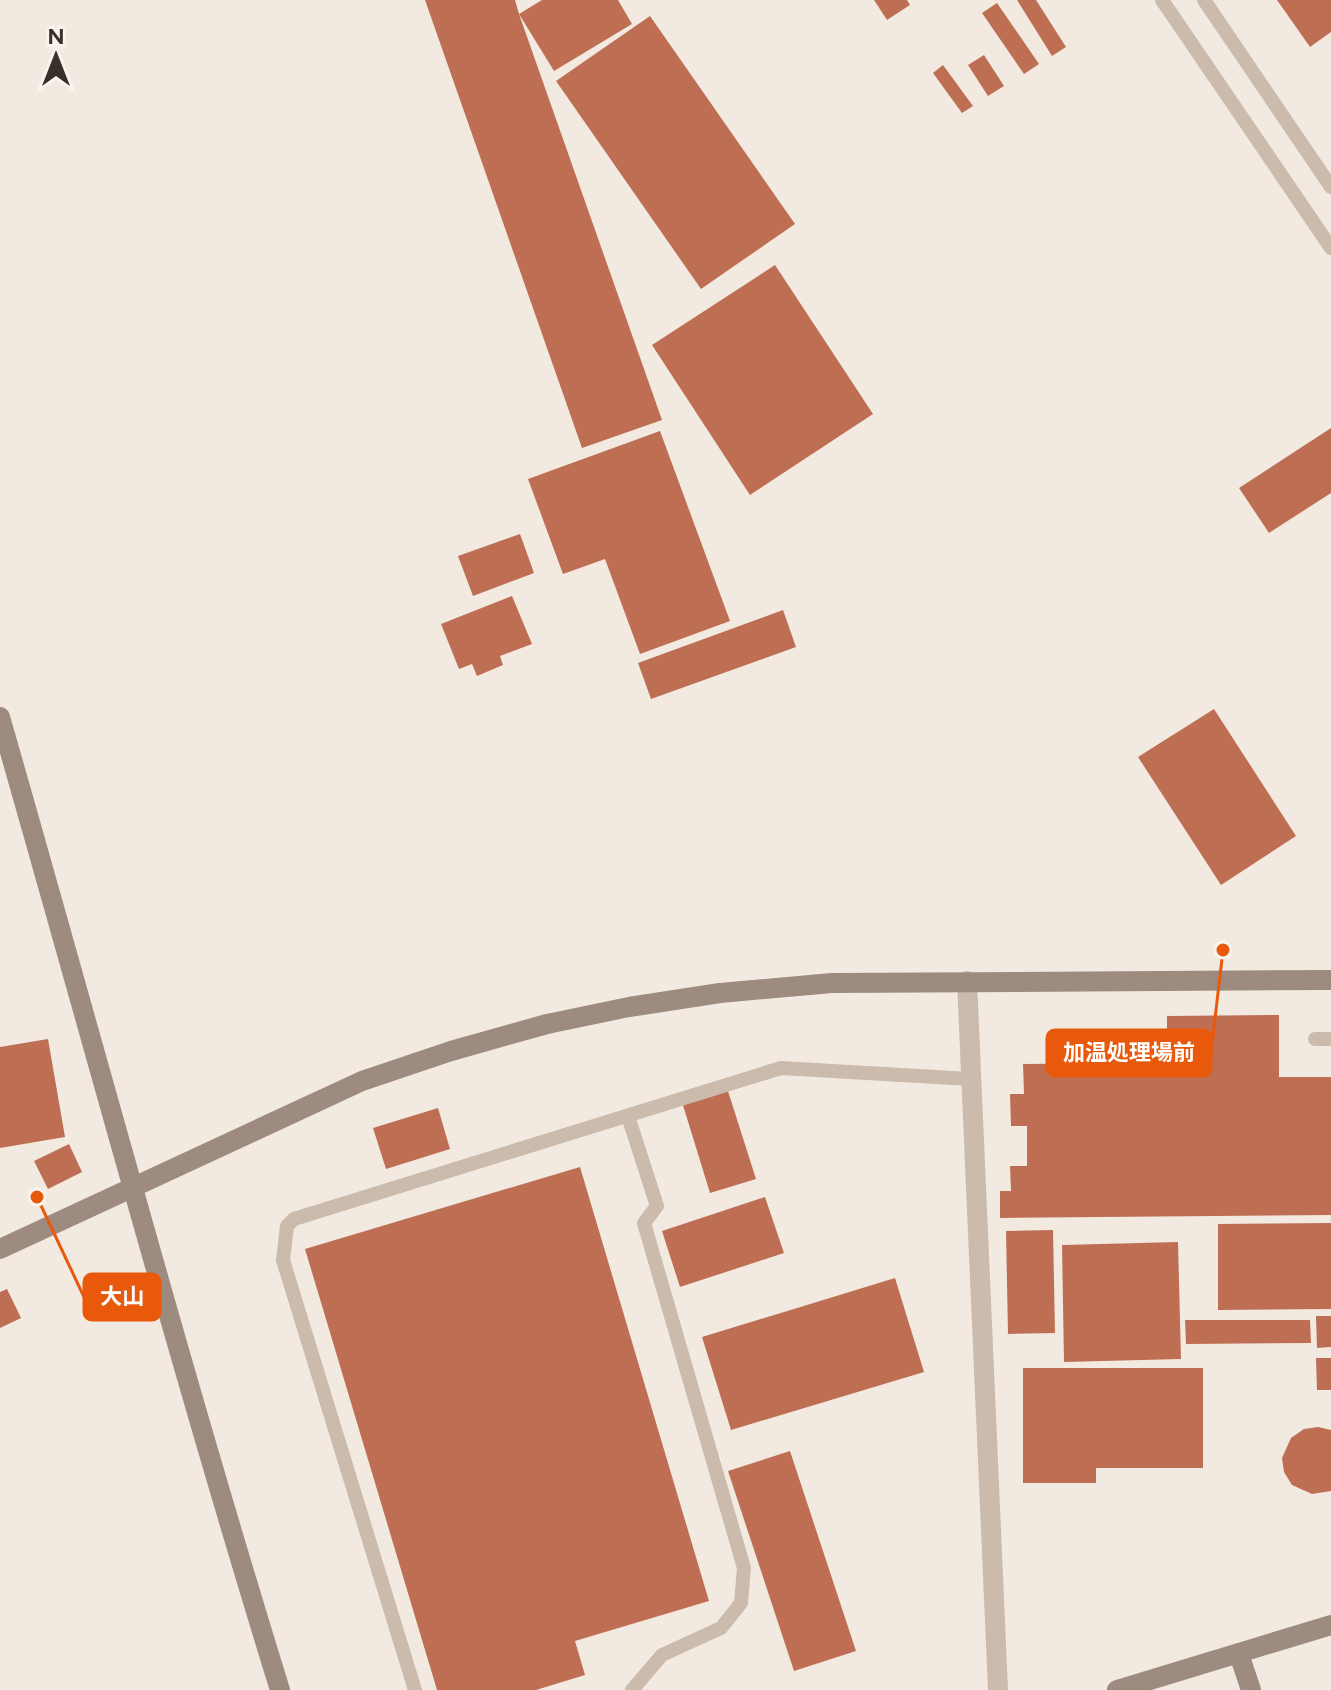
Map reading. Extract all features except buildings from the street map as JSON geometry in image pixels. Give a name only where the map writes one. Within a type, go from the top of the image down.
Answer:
[{"type":"street","points":[[0,717],[212,1470],[280,1690]]},
{"type":"street","points":[[0,1249],[362,1081],[451,1051],[547,1024],[629,1007],[747,990],[832,983],[1331,980]]},
{"type":"street","points":[[967,981],[998,1690]]},
{"type":"street","points":[[1117,1690],[1331,1625]]},
{"type":"street","points":[[1239,1654],[1251,1690]]},
{"type":"lane","points":[[1162,0],[1331,248]]},
{"type":"lane","points":[[1204,0],[1331,187]]},
{"type":"lane","points":[[1315,1039],[1331,1039]]},
{"type":"lane","points":[[415,1690],[283,1260],[287,1226],[294,1219],[781,1068],[970,1079]]},
{"type":"lane","points":[[628,1116],[657,1206],[644,1223],[744,1568],[741,1603],[721,1628],[662,1655],[632,1690]]},
{"type":"place","name":"加温処理場前","points":[[1223,950]]},
{"type":"place","name":"大山","points":[[37,1197]]}]
